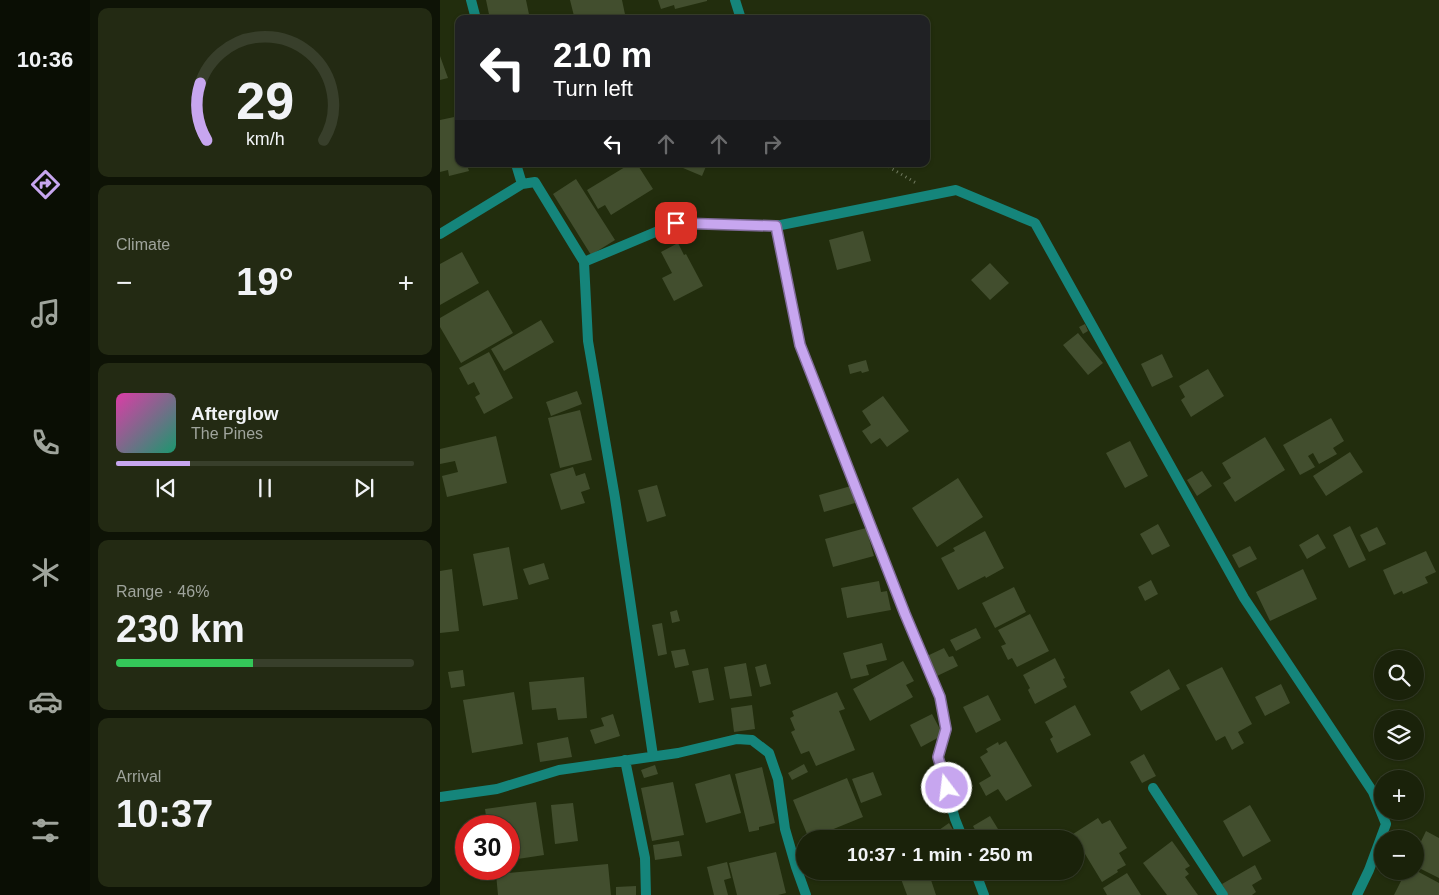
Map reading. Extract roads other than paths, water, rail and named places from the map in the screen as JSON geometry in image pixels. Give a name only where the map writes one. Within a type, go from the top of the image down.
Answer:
[{"type":"street","points":[[471,0],[475,15]]},
{"type":"street","points":[[735,0],[740,15]]},
{"type":"street","points":[[517,167],[522,184]]},
{"type":"street","points":[[440,234],[522,184],[535,182],[584,262],[588,341],[614,498],[652,756]]},
{"type":"street","points":[[584,262],[676,223],[776,226],[956,190],[1035,223],[1244,598],[1373,792],[1386,824],[1370,870],[1357,895]]},
{"type":"street","points":[[776,226],[800,345],[905,614],[940,697],[946,729],[938,757],[959,830]]},
{"type":"street","points":[[440,797],[498,789],[559,770],[678,753],[738,739],[752,740],[769,753],[778,778],[785,829],[806,895]]},
{"type":"street","points":[[626,760],[645,858],[646,895]]},
{"type":"street","points":[[1154,788],[1223,895]]},
{"type":"street","points":[[978,880],[984,895]]}]
